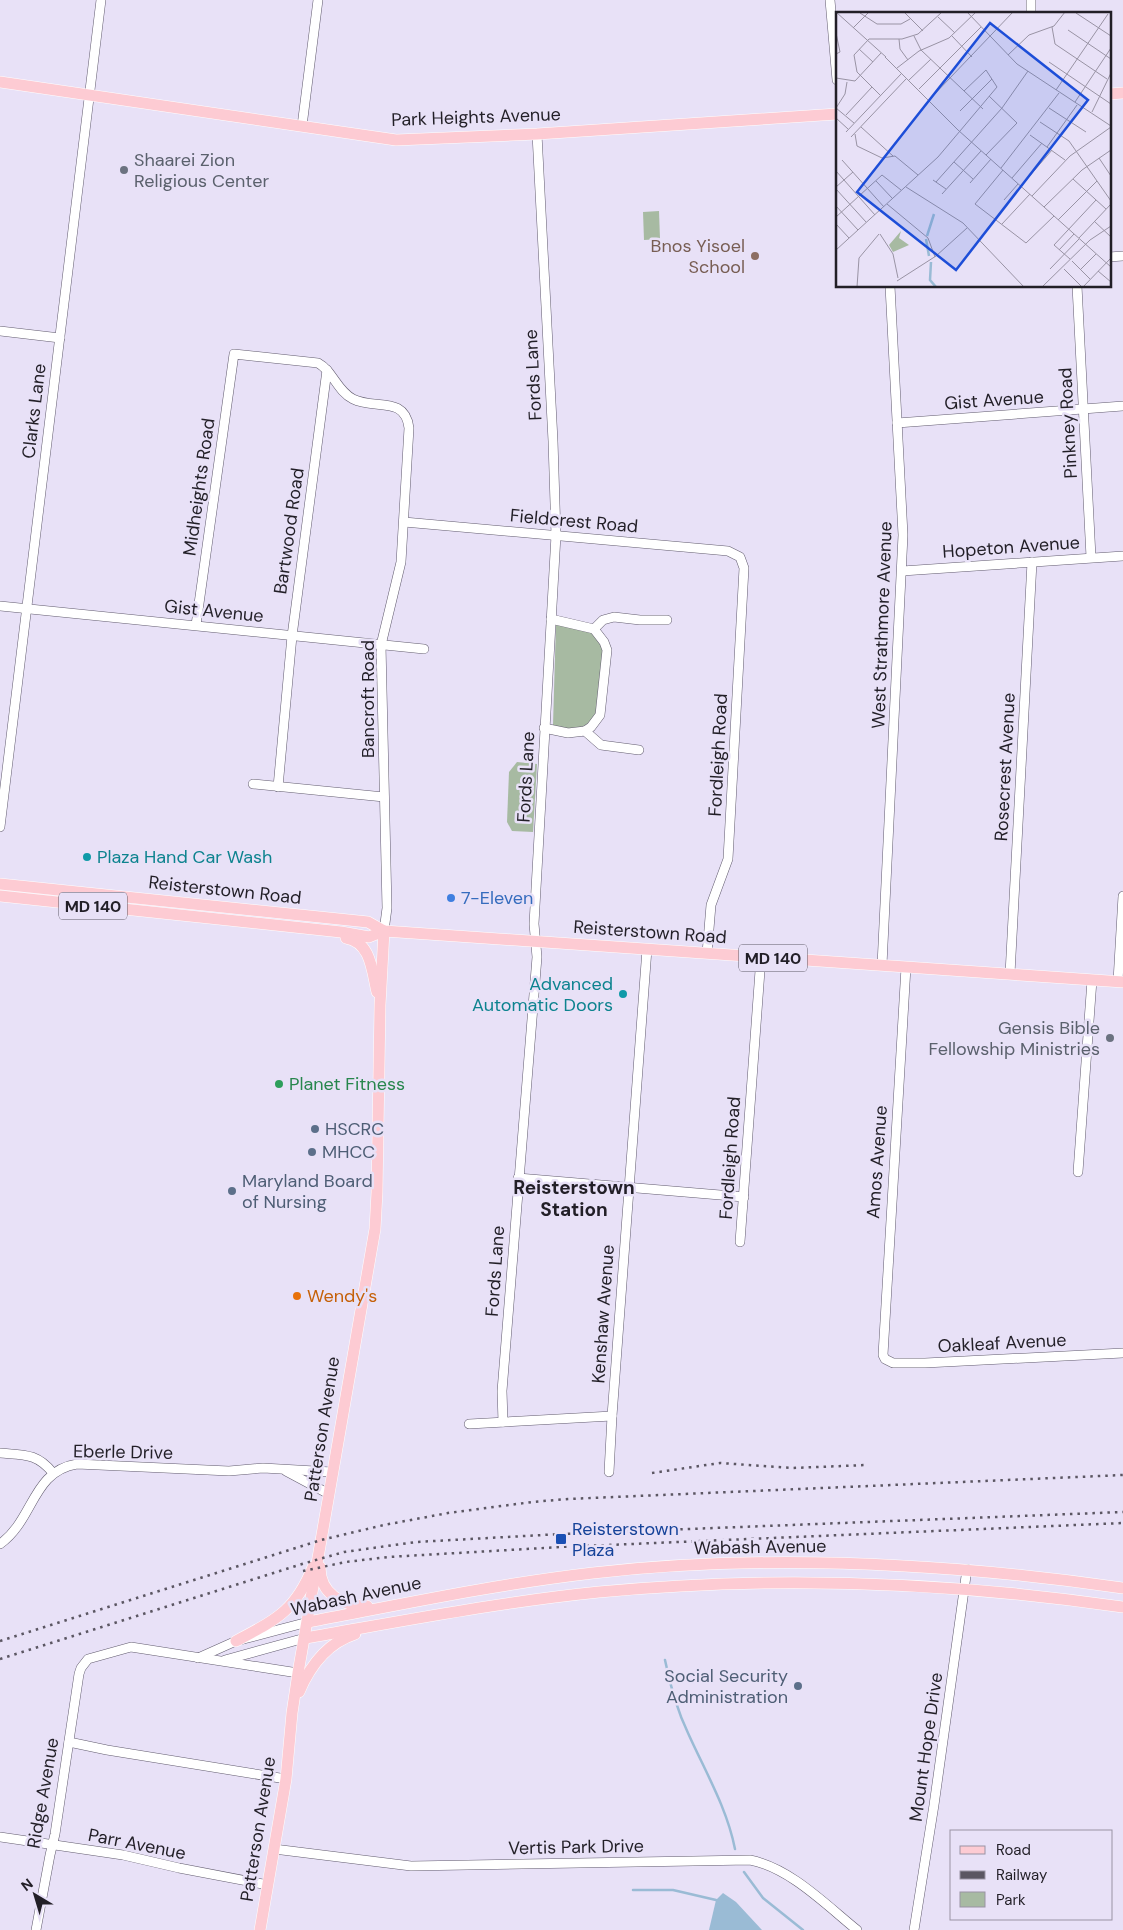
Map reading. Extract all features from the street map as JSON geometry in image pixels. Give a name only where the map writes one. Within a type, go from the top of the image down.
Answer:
[{"type":"main road","name":"Park Heights Avenue","points":[[0,82],[396,140],[537,134],[836,114]]},
{"type":"main road","points":[[1110,94],[1123,93]]},
{"type":"main road","name":"Reisterstown Road","points":[[0,884],[368,922],[384,931],[1121,982]]},
{"type":"main road","name":"Reisterstown Road","points":[[0,896],[340,932],[369,937],[384,931]]},
{"type":"main road","points":[[120,910],[137,906],[161,907],[167,902]]},
{"type":"main road","points":[[278,926],[350,939],[363,946],[368,957],[380,1005]]},
{"type":"main road","name":"Patterson Avenue","points":[[260,1930],[286,1778],[298,1673],[376,1214],[380,1005],[384,931]]},
{"type":"main road","points":[[320,1549],[322,1581],[335,1598],[354,1606],[398,1604]]},
{"type":"main road","points":[[236,1641],[272,1621],[289,1608],[306,1583],[320,1549]]},
{"type":"main road","name":"Wabash Avenue","points":[[308,1622],[517,1583],[594,1573],[694,1566],[770,1563],[918,1565],[1046,1577],[1123,1588]]},
{"type":"main road","name":"Wabash Avenue","points":[[305,1638],[500,1605],[598,1592],[699,1585],[837,1583],[965,1588],[1043,1595],[1123,1607]]},
{"type":"main road","points":[[292,1713],[308,1672],[321,1655],[336,1642],[403,1620]]},
{"type":"street","name":"Clarks Lane","points":[[0,826],[101,0]]},
{"type":"street","points":[[302,126],[318,0]]},
{"type":"street","points":[[830,0],[836,69]]},
{"type":"street","name":"Fords Lane","points":[[503,1422],[502,1391],[537,957],[534,924],[556,535],[554,441],[537,134]]},
{"type":"street","points":[[1110,257],[1123,256]]},
{"type":"street","name":"West Strathmore Avenue","points":[[882,965],[902,571],[902,511],[890,288]]},
{"type":"street","name":"Pinkney Road","points":[[1077,288],[1091,557]]},
{"type":"street","points":[[0,330],[60,338]]},
{"type":"street","name":"Midheights Road","points":[[196,625],[234,354],[313,361],[322,365],[327,370]]},
{"type":"street","name":"Bancroft Road","points":[[327,370],[340,389],[353,400],[393,406],[404,411],[409,428],[401,562],[381,645],[387,908],[384,931]]},
{"type":"street","name":"Bartwood Road","points":[[278,787],[292,636],[327,370]]},
{"type":"street","name":"Gist Avenue","points":[[897,424],[1123,406]]},
{"type":"street","name":"Fieldcrest Road","points":[[404,522],[728,551],[740,557]]},
{"type":"street","name":"Hopeton Avenue","points":[[902,571],[1123,556]]},
{"type":"street","name":"Fordleigh Road","points":[[707,953],[711,905],[728,858],[744,568],[740,557]]},
{"type":"street","name":"Rosecrest Avenue","points":[[1010,974],[1032,562]]},
{"type":"street","name":"Gist Avenue","points":[[0,606],[424,649]]},
{"type":"street","points":[[594,629],[603,620],[614,617],[640,620],[667,620]]},
{"type":"street","points":[[544,728],[568,733],[585,731],[597,721],[602,708],[607,650],[600,635],[594,629],[551,619]]},
{"type":"street","points":[[585,731],[601,745],[639,750]]},
{"type":"street","points":[[253,784],[384,798]]},
{"type":"street","points":[[1121,982],[1123,896]]},
{"type":"street","name":"Kenshaw Avenue","points":[[609,1472],[628,1187],[647,949]]},
{"type":"street","name":"Fordleigh Road","points":[[740,1242],[761,957]]},
{"type":"street","name":"Amos Avenue","points":[[884,1359],[889,1232],[906,967]]},
{"type":"street","points":[[1078,1172],[1092,980]]},
{"type":"street","points":[[518,1178],[744,1197]]},
{"type":"street","name":"Oakleaf Avenue","points":[[884,1359],[893,1363],[925,1363],[1123,1353]]},
{"type":"street","points":[[469,1424],[612,1416]]},
{"type":"street","points":[[0,1453],[34,1456],[53,1473]]},
{"type":"street","name":"Eberle Drive","points":[[0,1544],[16,1529],[41,1486],[53,1473],[61,1468],[77,1464],[229,1471],[263,1468],[332,1472]]},
{"type":"street","name":"Eberle Drive","points":[[284,1469],[329,1494]]},
{"type":"street","name":"Mount Hope Drive","points":[[914,1930],[967,1569]]},
{"type":"street","name":"Wabash Avenue","points":[[198,1658],[236,1641],[308,1622]]},
{"type":"street","name":"Wabash Avenue","points":[[220,1662],[305,1638]]},
{"type":"street","name":"Ridge Avenue","points":[[36,1930],[52,1845],[79,1674],[84,1663],[94,1657],[131,1647],[198,1658]]},
{"type":"street","points":[[198,1658],[298,1673]]},
{"type":"street","points":[[69,1742],[107,1750],[286,1778]]},
{"type":"street","name":"Parr Avenue","points":[[0,1837],[123,1855],[178,1868],[268,1885]]},
{"type":"street","name":"Vertis Park Drive","points":[[274,1849],[366,1862],[421,1866],[750,1860],[767,1863],[785,1873],[856,1930]]},
{"type":"green space","points":[[659,211],[660,239],[644,240],[643,212]]},
{"type":"green space","points":[[556,622],[593,633],[597,636],[602,652],[602,675],[596,717],[586,725],[570,730],[553,725]]},
{"type":"green space","points":[[517,762],[537,764],[533,832],[512,831],[507,822],[509,772]]},
{"type":"water","points":[[723,1893],[736,1902],[762,1930],[709,1930],[716,1900]]},
{"type":"waterway","points":[[665,1660],[680,1715],[721,1804],[735,1849]]},
{"type":"waterway","points":[[744,1872],[763,1898],[803,1930]]},
{"type":"waterway","points":[[633,1890],[673,1890],[716,1900]]},
{"type":"railway","points":[[652,1473],[720,1463],[793,1468],[866,1465]]},
{"type":"railway","points":[[0,1641],[321,1540],[384,1525],[448,1513],[568,1499],[1123,1475]]},
{"type":"railway","points":[[0,1659],[344,1552],[416,1542],[561,1534],[1123,1512]]},
{"type":"railway","points":[[303,1571],[346,1562],[388,1557],[561,1547],[1123,1523]]},
{"type":"place","name":"Shaarei Zion Religious Center","points":[[124,170]]},
{"type":"place","name":"Bnos Yisoel School","points":[[755,256]]},
{"type":"place","name":"Plaza Hand Car Wash","points":[[87,857]]},
{"type":"place","name":"7-Eleven","points":[[451,898]]},
{"type":"place","name":"Advanced Automatic Doors","points":[[623,994]]},
{"type":"place","name":"Gensis Bible Fellowship Ministries","points":[[1110,1038]]},
{"type":"place","name":"Planet Fitness","points":[[279,1084]]},
{"type":"place","name":"HSCRC","points":[[315,1129]]},
{"type":"place","name":"MHCC","points":[[312,1152]]},
{"type":"place","name":"Maryland Board of Nursing","points":[[232,1191]]},
{"type":"place","name":"Wendy's","points":[[297,1296]]},
{"type":"place","name":"Reisterstown Plaza","points":[[561,1539]]},
{"type":"place","name":"Social Security Administration","points":[[798,1686]]},
{"type":"district","name":"Reisterstown Station","points":[[574,1198]]}]
